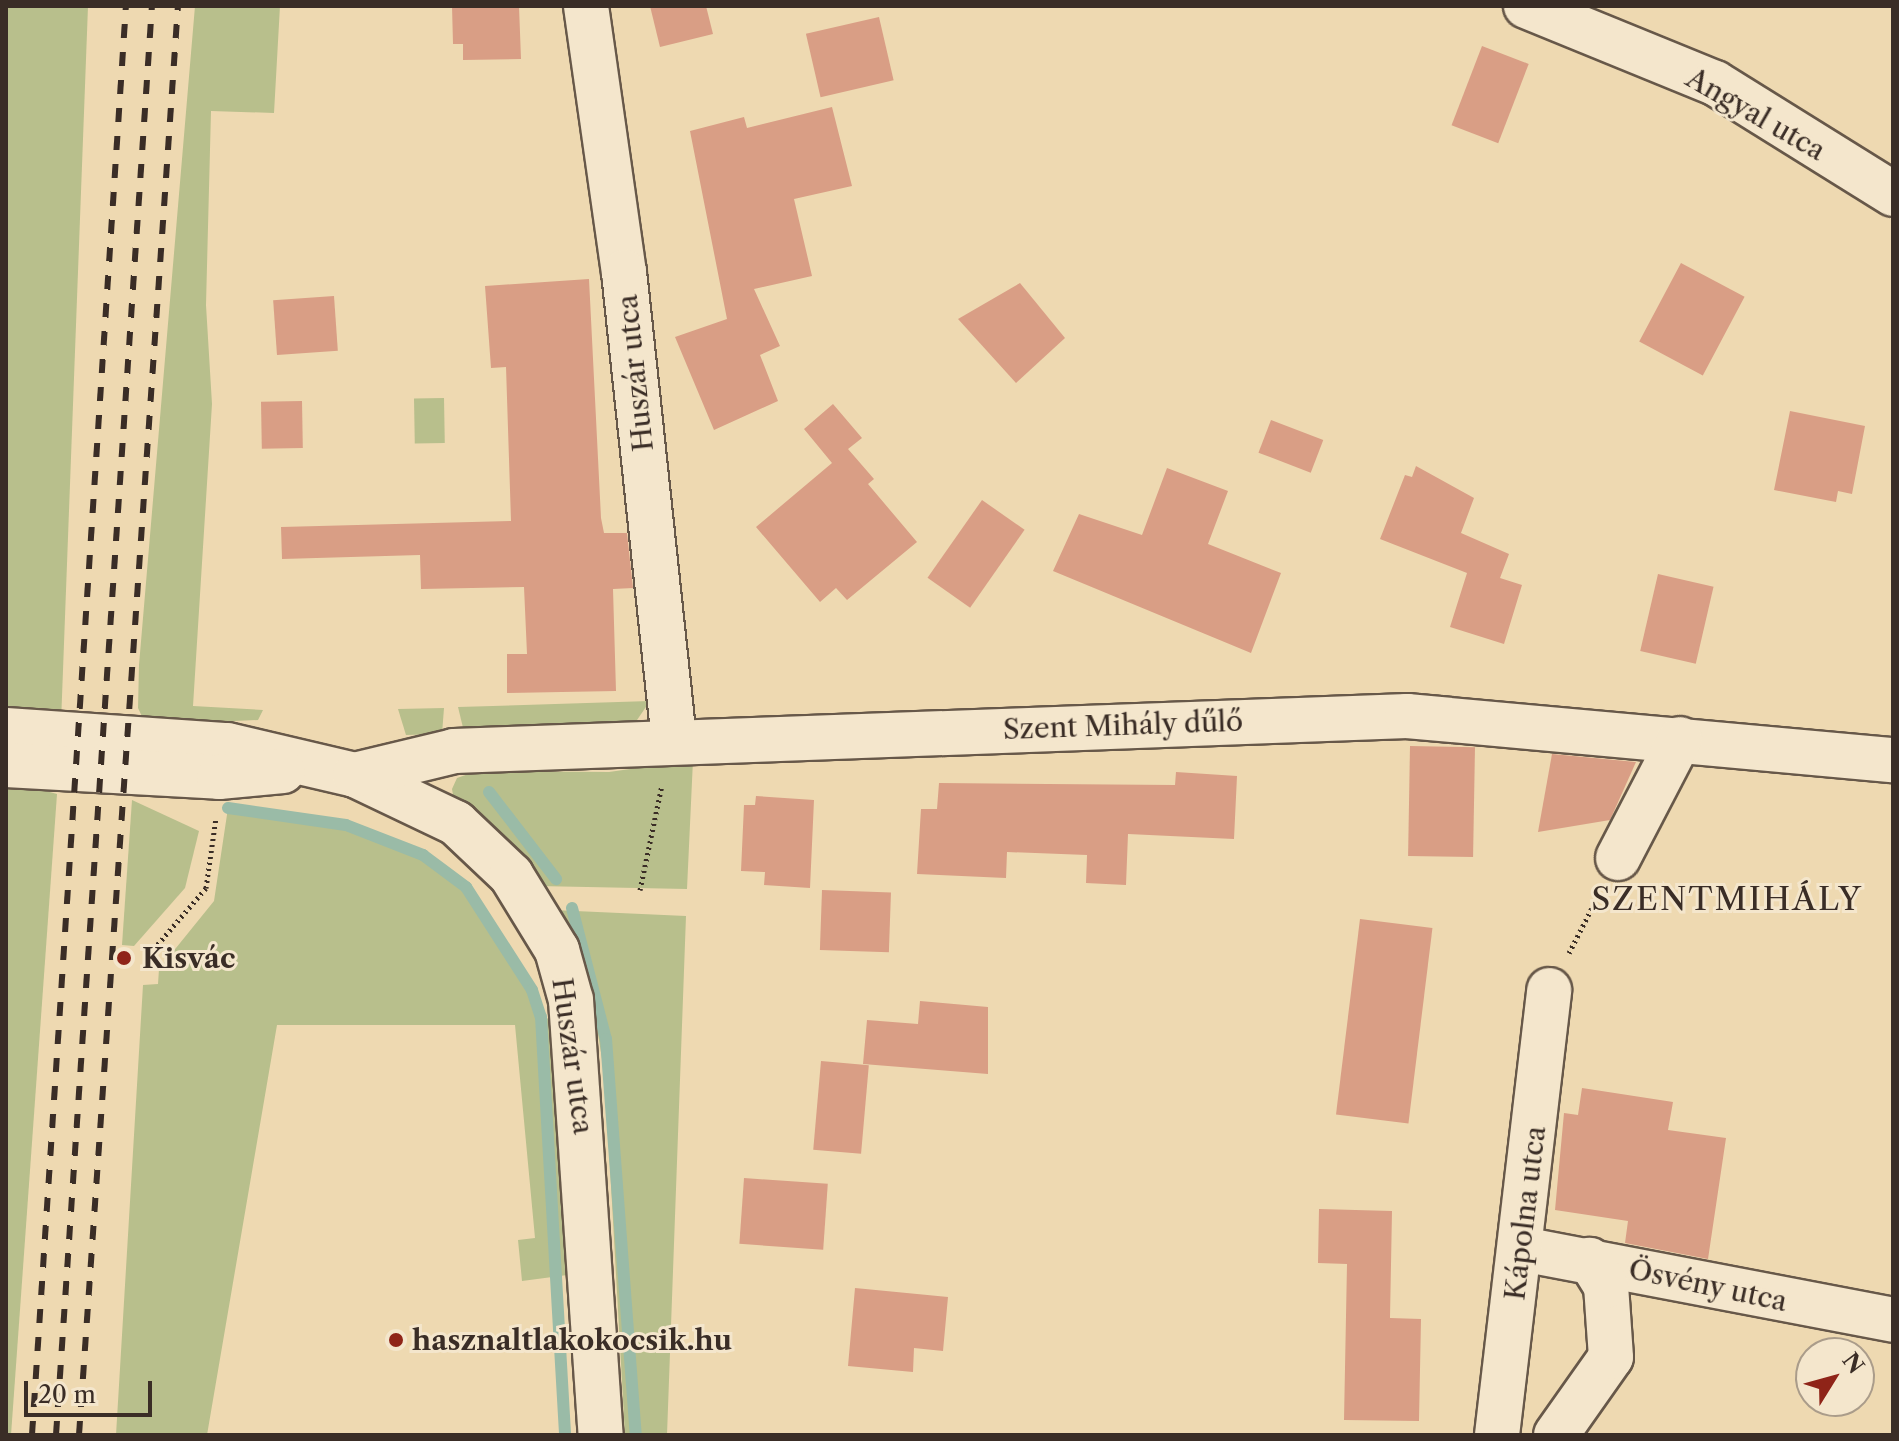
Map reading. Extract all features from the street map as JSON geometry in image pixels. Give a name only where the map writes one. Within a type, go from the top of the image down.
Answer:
[{"type":"street","name":"Huszár utca","points":[[586,6],[624,272],[674,740]]},
{"type":"street","name":"Angyal utca","points":[[1526,6],[1715,83],[1893,194]]},
{"type":"street","name":"Szent Mihály dűlő","points":[[355,775],[454,751],[674,740],[1407,716],[1893,760]]},
{"type":"street","name":"Huszár utca","points":[[6,730],[227,745],[355,775],[429,806],[484,845],[535,906],[557,950],[581,1080],[601,1435]]},
{"type":"street","points":[[1618,858],[1680,739]]},
{"type":"street","name":"Huszár utca","points":[[6,765],[219,777],[312,767]]},
{"type":"street","name":"Kápolna utca","points":[[1497,1435],[1522,1249],[1549,990]]},
{"type":"street","name":"Ösvény utca","points":[[1522,1249],[1893,1320]]},
{"type":"street","points":[[1556,1435],[1611,1357],[1606,1286],[1590,1260]]},
{"type":"path","points":[[640,890],[662,787]]},
{"type":"path","points":[[146,958],[206,888],[218,802]]},
{"type":"path","points":[[1549,990],[1618,858]]},
{"type":"green space","points":[[6,6],[88,6],[61,723],[6,709]]},
{"type":"green space","points":[[195,6],[280,6],[274,113],[211,111],[206,305],[212,404],[193,706],[263,710],[258,720],[146,725],[138,708],[139,665]]},
{"type":"green space","points":[[444,398],[445,443],[415,444],[414,399]]},
{"type":"green space","points":[[650,701],[637,720],[603,732],[465,736],[458,707]]},
{"type":"green space","points":[[444,708],[442,734],[406,735],[398,709]]},
{"type":"green space","points":[[693,760],[687,889],[537,886],[455,807],[452,789],[457,778],[477,771],[609,772]]},
{"type":"green space","points":[[6,780],[57,794],[11,1435],[6,1435]]},
{"type":"green space","points":[[132,800],[199,831],[185,888],[134,946],[122,945]]},
{"type":"green space","points":[[228,808],[346,825],[423,855],[470,890],[549,1021],[575,1274],[522,1281],[518,1240],[535,1238],[515,1025],[277,1025],[207,1435],[116,1435],[143,985],[158,984],[159,969],[214,901]]},
{"type":"green space","points":[[553,910],[686,916],[667,1435],[625,1435],[605,1078],[593,1002]]},
{"type":"building","points":[[452,6],[519,6],[521,59],[463,60],[463,44],[453,44]]},
{"type":"building","points":[[650,6],[706,6],[713,34],[660,47]]},
{"type":"building","points":[[879,17],[894,80],[821,97],[806,34]]},
{"type":"building","points":[[1482,46],[1529,64],[1498,143],[1452,125]]},
{"type":"building","points":[[832,107],[852,186],[794,199],[812,276],[754,289],[780,346],[760,355],[778,401],[714,430],[675,337],[727,319],[690,131],[744,117],[747,128]]},
{"type":"building","points":[[1681,263],[1745,297],[1703,375],[1639,342]]},
{"type":"building","points":[[589,279],[601,518],[604,533],[627,533],[633,588],[613,589],[616,691],[507,693],[507,654],[527,654],[524,587],[421,589],[420,555],[282,559],[281,527],[511,521],[506,367],[491,368],[485,286]]},
{"type":"building","points":[[1020,283],[1065,338],[1016,383],[958,319]]},
{"type":"building","points":[[334,296],[338,351],[277,355],[273,300]]},
{"type":"building","points":[[302,401],[303,448],[262,449],[261,402]]},
{"type":"building","points":[[833,404],[862,438],[848,449],[874,479],[868,484],[917,542],[847,600],[836,588],[820,602],[756,527],[832,463],[804,429]]},
{"type":"building","points":[[1790,411],[1865,426],[1852,494],[1838,491],[1836,502],[1774,490]]},
{"type":"building","points":[[1271,420],[1323,440],[1311,473],[1258,453]]},
{"type":"building","points":[[1416,466],[1474,498],[1461,533],[1509,554],[1500,578],[1522,585],[1504,644],[1450,627],[1467,573],[1380,539],[1405,475],[1412,477]]},
{"type":"building","points":[[1167,468],[1228,491],[1208,544],[1281,573],[1251,653],[1053,571],[1079,514],[1142,535]]},
{"type":"building","points":[[982,500],[1025,530],[970,608],[928,578]]},
{"type":"building","points":[[1658,574],[1714,587],[1696,664],[1640,651]]},
{"type":"building","points":[[1410,746],[1475,747],[1473,857],[1408,856]]},
{"type":"building","points":[[1552,754],[1636,762],[1610,820],[1538,832]]},
{"type":"building","points":[[1176,772],[1237,776],[1234,839],[1128,834],[1126,885],[1086,883],[1087,855],[1007,852],[1006,878],[917,874],[921,809],[937,809],[939,783],[1175,785]]},
{"type":"building","points":[[756,796],[814,800],[810,888],[764,885],[765,872],[741,871],[744,805],[755,805]]},
{"type":"building","points":[[822,890],[891,892],[889,952],[820,950]]},
{"type":"building","points":[[1360,919],[1432,928],[1408,1123],[1336,1115]]},
{"type":"building","points":[[920,1001],[988,1007],[988,1074],[863,1064],[867,1020],[918,1024]]},
{"type":"building","points":[[821,1061],[869,1065],[861,1154],[813,1150]]},
{"type":"building","points":[[1582,1088],[1673,1102],[1668,1130],[1726,1138],[1708,1259],[1625,1243],[1628,1221],[1555,1210],[1564,1113],[1578,1115]]},
{"type":"building","points":[[744,1178],[828,1184],[823,1250],[739,1244]]},
{"type":"building","points":[[1319,1209],[1392,1211],[1390,1318],[1421,1319],[1419,1421],[1344,1420],[1347,1264],[1318,1263]]},
{"type":"building","points":[[855,1288],[948,1297],[943,1351],[914,1348],[913,1372],[848,1366]]},
{"type":"waterway","points":[[489,792],[556,879]]},
{"type":"waterway","points":[[228,808],[346,825],[423,855],[466,887],[532,990],[541,1017],[565,1435]]},
{"type":"waterway","points":[[572,908],[606,1039],[636,1435]]},
{"type":"railway","points":[[32,1435],[126,6]]},
{"type":"railway","points":[[56,1435],[152,6]]},
{"type":"railway","points":[[79,1435],[178,6]]},
{"type":"place","name":"Kisvác","points":[[124,958]]},
{"type":"place","name":"hasznaltlakokocsik.hu","points":[[396,1340]]},
{"type":"district","name":"SZENTMIHÁLY","points":[[1727,899]]}]
